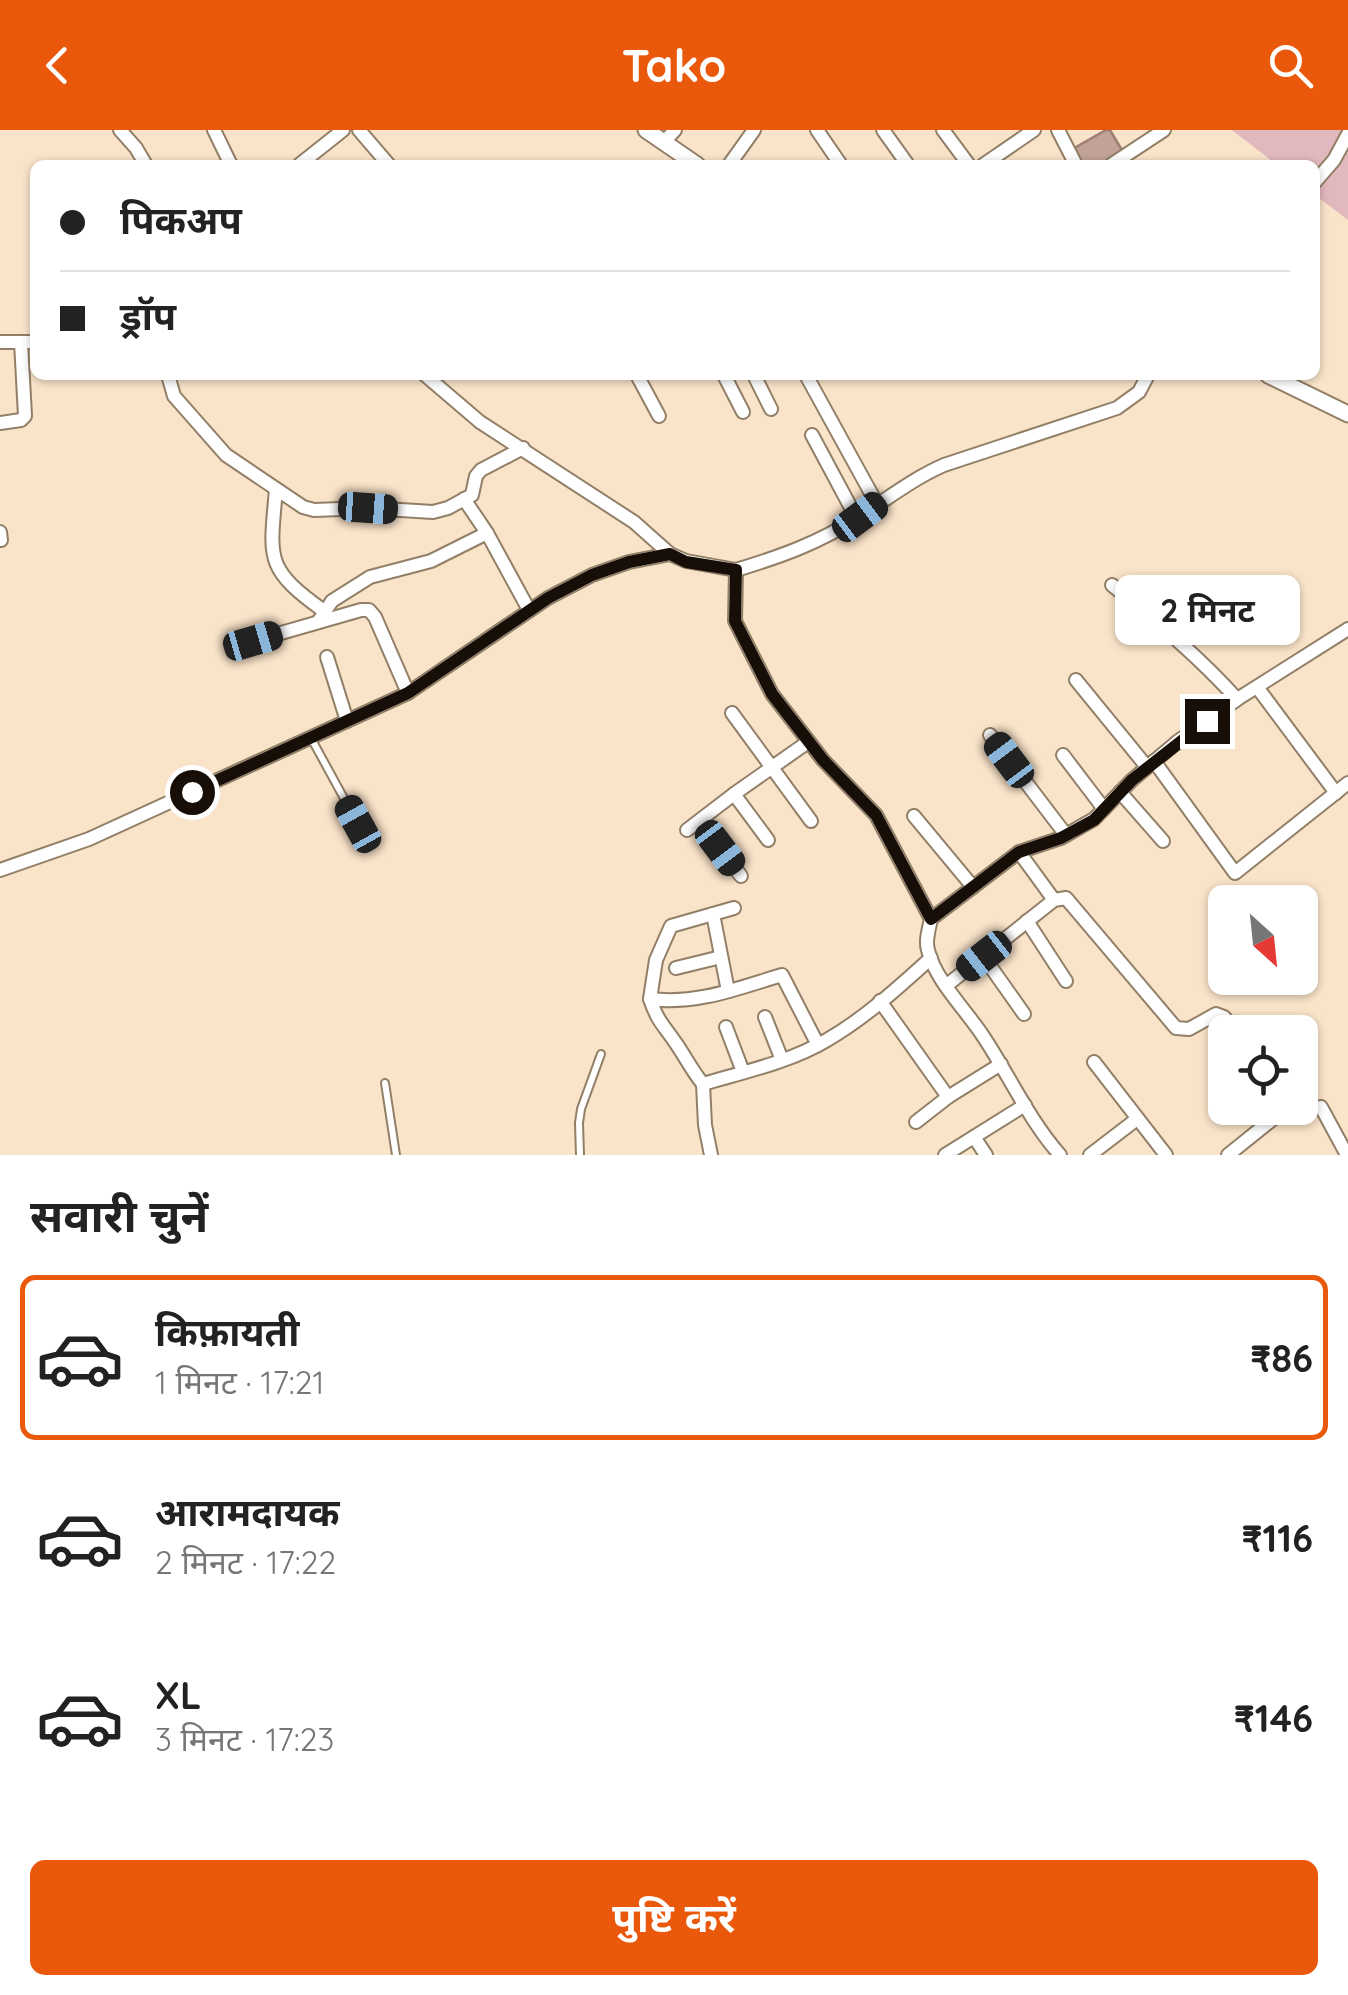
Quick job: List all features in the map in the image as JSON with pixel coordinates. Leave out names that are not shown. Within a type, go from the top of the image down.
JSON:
[{"type":"street","points":[[120,130],[143,160]]},
{"type":"street","points":[[214,130],[229,160]]},
{"type":"street","points":[[305,160],[343,130]]},
{"type":"street","points":[[360,130],[385,160]]},
{"type":"street","points":[[646,130],[670,136],[692,160]]},
{"type":"street","points":[[733,160],[754,130]]},
{"type":"street","points":[[816,130],[837,160]]},
{"type":"street","points":[[882,130],[904,160]]},
{"type":"street","points":[[943,130],[965,160]]},
{"type":"street","points":[[990,160],[1034,130]]},
{"type":"street","points":[[1058,130],[1073,160]]},
{"type":"street","points":[[1119,160],[1164,130]]},
{"type":"street","points":[[1320,176],[1348,134]]},
{"type":"street","points":[[0,342],[28,342],[25,416],[0,423]]},
{"type":"street","points":[[169,380],[174,396],[214,443],[242,468],[314,510],[433,512],[448,508],[475,492],[478,472],[523,448]]},
{"type":"street","points":[[431,380],[480,422],[634,522],[670,554],[686,562],[736,570],[787,555],[857,518],[927,472],[1116,408],[1139,392],[1145,380]]},
{"type":"street","points":[[640,380],[659,416]]},
{"type":"street","points":[[726,380],[742,412]]},
{"type":"street","points":[[756,380],[771,409]]},
{"type":"street","points":[[809,380],[877,504]]},
{"type":"street","points":[[1278,380],[1348,414]]},
{"type":"street","points":[[812,434],[857,518]]},
{"type":"street","points":[[276,490],[271,543],[274,560],[321,617]]},
{"type":"street","points":[[464,499],[530,610]]},
{"type":"street","points":[[0,532],[1,540]]},
{"type":"street","points":[[321,617],[332,602],[370,577],[431,561],[487,532]]},
{"type":"street","points":[[0,870],[89,839],[408,693],[548,598],[592,575],[670,554]]},
{"type":"street","points":[[736,570],[735,621],[772,694],[823,760],[876,815],[931,919],[926,946],[935,969],[1060,1155]]},
{"type":"street","points":[[1112,585],[1186,647],[1237,699]]},
{"type":"street","points":[[253,641],[321,617],[370,610],[408,693]]},
{"type":"street","points":[[931,919],[1019,852],[1094,820],[1150,764],[1237,699],[1348,629]]},
{"type":"street","points":[[327,657],[347,722]]},
{"type":"street","points":[[1076,680],[1150,764],[1235,873],[1342,788],[1257,687]]},
{"type":"street","points":[[732,713],[811,821]]},
{"type":"street","points":[[990,735],[1066,835]]},
{"type":"street","points":[[687,830],[808,742]]},
{"type":"street","points":[[1063,755],[1104,809]]},
{"type":"street","points":[[1120,792],[1163,841]]},
{"type":"street","points":[[734,794],[768,840]]},
{"type":"street","points":[[914,816],[973,888]]},
{"type":"street","points":[[699,821],[741,876]]},
{"type":"street","points":[[1019,852],[1054,900]]},
{"type":"street","points":[[947,984],[1054,900],[1066,898],[1176,1028],[1189,1030],[1208,1019]]},
{"type":"street","points":[[710,1155],[703,1084],[657,1020],[650,999],[656,960],[671,926],[734,908]]},
{"type":"street","points":[[713,914],[728,991]]},
{"type":"street","points":[[1027,922],[1066,981]]},
{"type":"street","points":[[984,956],[1024,1014]]},
{"type":"street","points":[[676,968],[721,957]]},
{"type":"street","points":[[703,1084],[782,1060],[818,1044],[880,1001],[931,958]]},
{"type":"street","points":[[650,999],[708,998],[782,975],[818,1044]]},
{"type":"street","points":[[880,1001],[948,1097]]},
{"type":"street","points":[[765,1016],[782,1060]]},
{"type":"street","points":[[726,1027],[743,1072]]},
{"type":"street","points":[[1094,1062],[1166,1155]]},
{"type":"street","points":[[916,1122],[1000,1064]]},
{"type":"street","points":[[944,1155],[1025,1105]]},
{"type":"street","points":[[1321,1107],[1341,1153]]},
{"type":"street","points":[[1090,1155],[1138,1118]]},
{"type":"street","points":[[1238,1152],[1267,1125]]},
{"type":"street","points":[[974,1137],[986,1155]]},
{"type":"lane","points":[[311,738],[358,824]]},
{"type":"lane","points":[[580,1155],[581,1109],[600,1054]]},
{"type":"lane","points":[[385,1083],[396,1155]]},
{"type":"shaded area","points":[[1232,130],[1348,130],[1348,220],[1320,199],[1320,160],[1271,160]]},
{"type":"building","points":[[1110,130],[1125,155],[1116,160],[1077,160],[1071,150]]},
{"type":"route","points":[[192,792],[408,693],[548,598],[592,575],[670,554],[686,562],[736,570],[735,621],[772,694],[823,760],[876,815],[931,919],[1019,852],[1061,838],[1094,820],[1132,780],[1207,721]]}]
